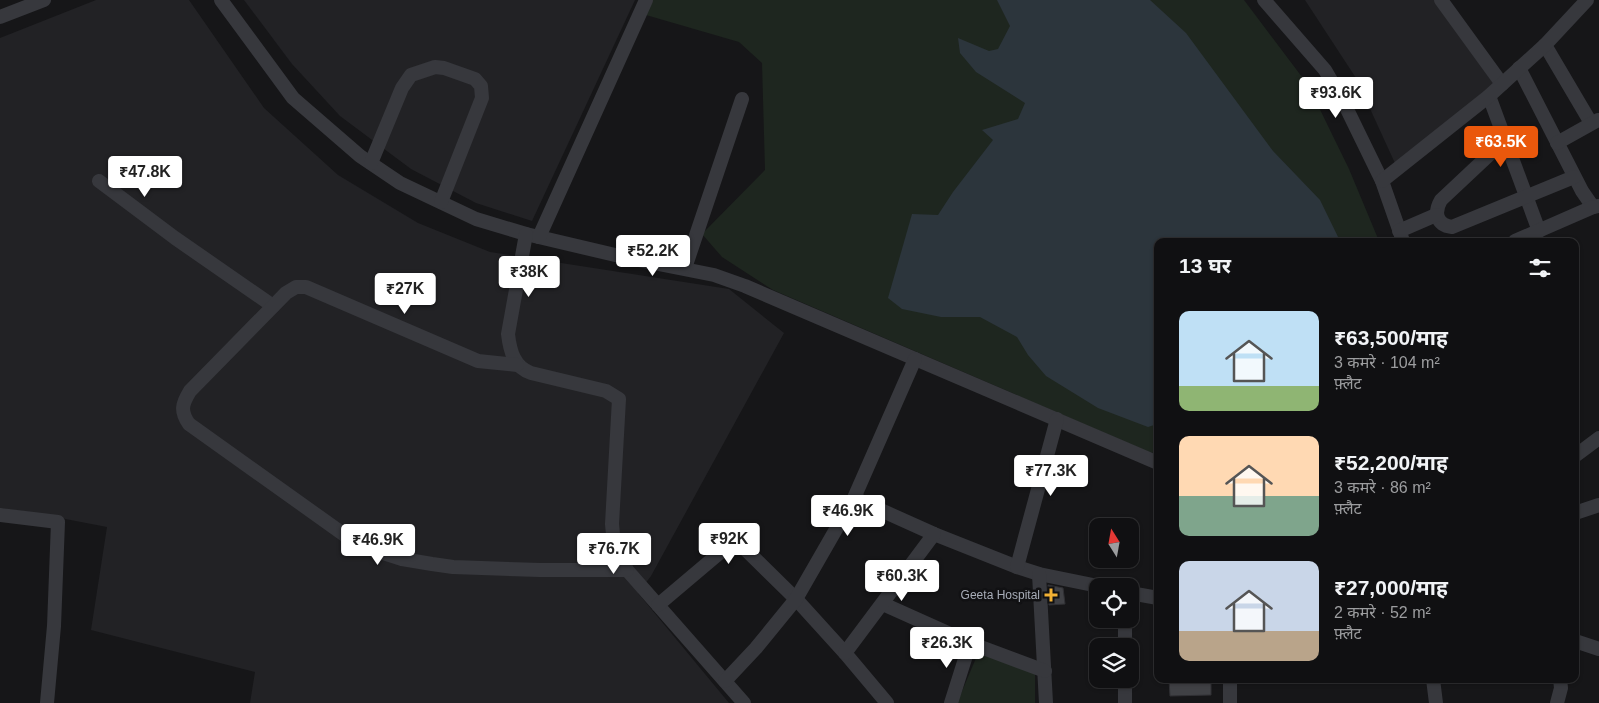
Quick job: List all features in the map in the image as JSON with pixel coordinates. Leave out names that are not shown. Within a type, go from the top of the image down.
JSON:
[{"type":"street","points":[[0,17],[44,0]]},
{"type":"street","points":[[220,0],[293,98],[360,156],[400,183],[476,219],[533,236],[628,258],[714,274],[1154,461]]},
{"type":"street","points":[[517,365],[509,345],[508,334],[533,236],[646,0]]},
{"type":"street","points":[[1264,0],[1325,70],[1343,101],[1382,181],[1401,236],[1436,215]]},
{"type":"street","points":[[1441,0],[1502,84]]},
{"type":"street","points":[[1382,181],[1489,96],[1545,45],[1583,1]]},
{"type":"street","points":[[1545,45],[1595,121],[1557,143]]},
{"type":"street","points":[[371,163],[402,88],[411,75],[435,67],[444,68],[475,79],[481,86],[482,98],[441,202]]},
{"type":"street","points":[[1519,68],[1574,177],[1582,191],[1596,206],[1522,238]]},
{"type":"street","points":[[1489,96],[1527,196],[1538,231]]},
{"type":"street","points":[[685,268],[742,99]]},
{"type":"street","points":[[1506,139],[1441,200],[1437,206],[1436,215],[1443,224],[1452,227],[1574,177]]},
{"type":"street","points":[[99,181],[175,238],[273,306]]},
{"type":"street","points":[[627,570],[453,567],[402,559],[374,550],[346,536],[189,424],[183,416],[185,400],[190,391],[273,306],[296,287],[306,287],[478,361],[517,365],[531,373],[606,391],[619,398],[612,524],[614,545],[627,570],[744,703]]},
{"type":"street","points":[[725,681],[756,648],[796,599],[854,498],[915,359]]},
{"type":"street","points":[[1017,567],[1057,419]]},
{"type":"street","points":[[1579,453],[1599,438]]},
{"type":"street","points":[[854,498],[934,534],[1017,567],[1039,574],[1089,584]]},
{"type":"street","points":[[1579,512],[1599,505]]},
{"type":"street","points":[[0,515],[58,522],[54,626],[47,703]]},
{"type":"street","points":[[846,653],[934,534]]},
{"type":"street","points":[[658,605],[729,546],[741,544],[846,653],[887,703]]},
{"type":"street","points":[[1039,574],[1046,703]]},
{"type":"street","points":[[1139,595],[1154,597]]},
{"type":"street","points":[[883,604],[970,643],[1044,671]]},
{"type":"street","points":[[1579,642],[1599,649]]},
{"type":"street","points":[[951,703],[970,643]]},
{"type":"street","points":[[1230,683],[1230,703]]},
{"type":"street","points":[[1434,683],[1436,703]]},
{"type":"street","points":[[1556,703],[1561,688],[1560,683]]},
{"type":"street","points":[[1125,688],[1125,703]]},
{"type":"shaded area","points":[[96,0],[189,0],[264,108],[338,175],[418,223],[490,252],[729,289],[784,333],[651,576],[638,593],[729,703],[250,703],[255,672],[91,630],[107,527],[0,508],[0,38]]},
{"type":"shaded area","points":[[244,0],[635,0],[532,221],[476,203],[411,169],[340,116],[292,64]]},
{"type":"shaded area","points":[[652,0],[1244,0],[1308,85],[1349,169],[1378,238],[1154,238],[1154,453],[1149,452],[773,290],[722,257],[702,234],[765,170],[762,63],[739,42],[646,15]]},
{"type":"shaded area","points":[[997,0],[1150,0],[1186,33],[1273,151],[1320,200],[1339,238],[1154,238],[1154,425],[1148,427],[1098,408],[1046,376],[1028,355],[1017,337],[980,317],[941,317],[902,309],[888,298],[912,214],[938,215],[953,192],[993,140],[982,130],[1018,119],[1025,103],[976,72],[960,53],[958,38],[989,51],[998,49],[1010,26]]},
{"type":"shaded area","points":[[1305,0],[1434,0],[1496,87],[1399,172],[1356,78]]},
{"type":"shaded area","points":[[979,651],[1035,670],[1035,703],[957,703]]},
{"type":"building","points":[[1048,585],[1063,588],[1065,604],[1049,605]]},
{"type":"building","points":[[1169,683],[1211,683],[1211,695],[1170,696]]},
{"type":"place","name":"Geeta Hospital","points":[[1051,595]]}]
